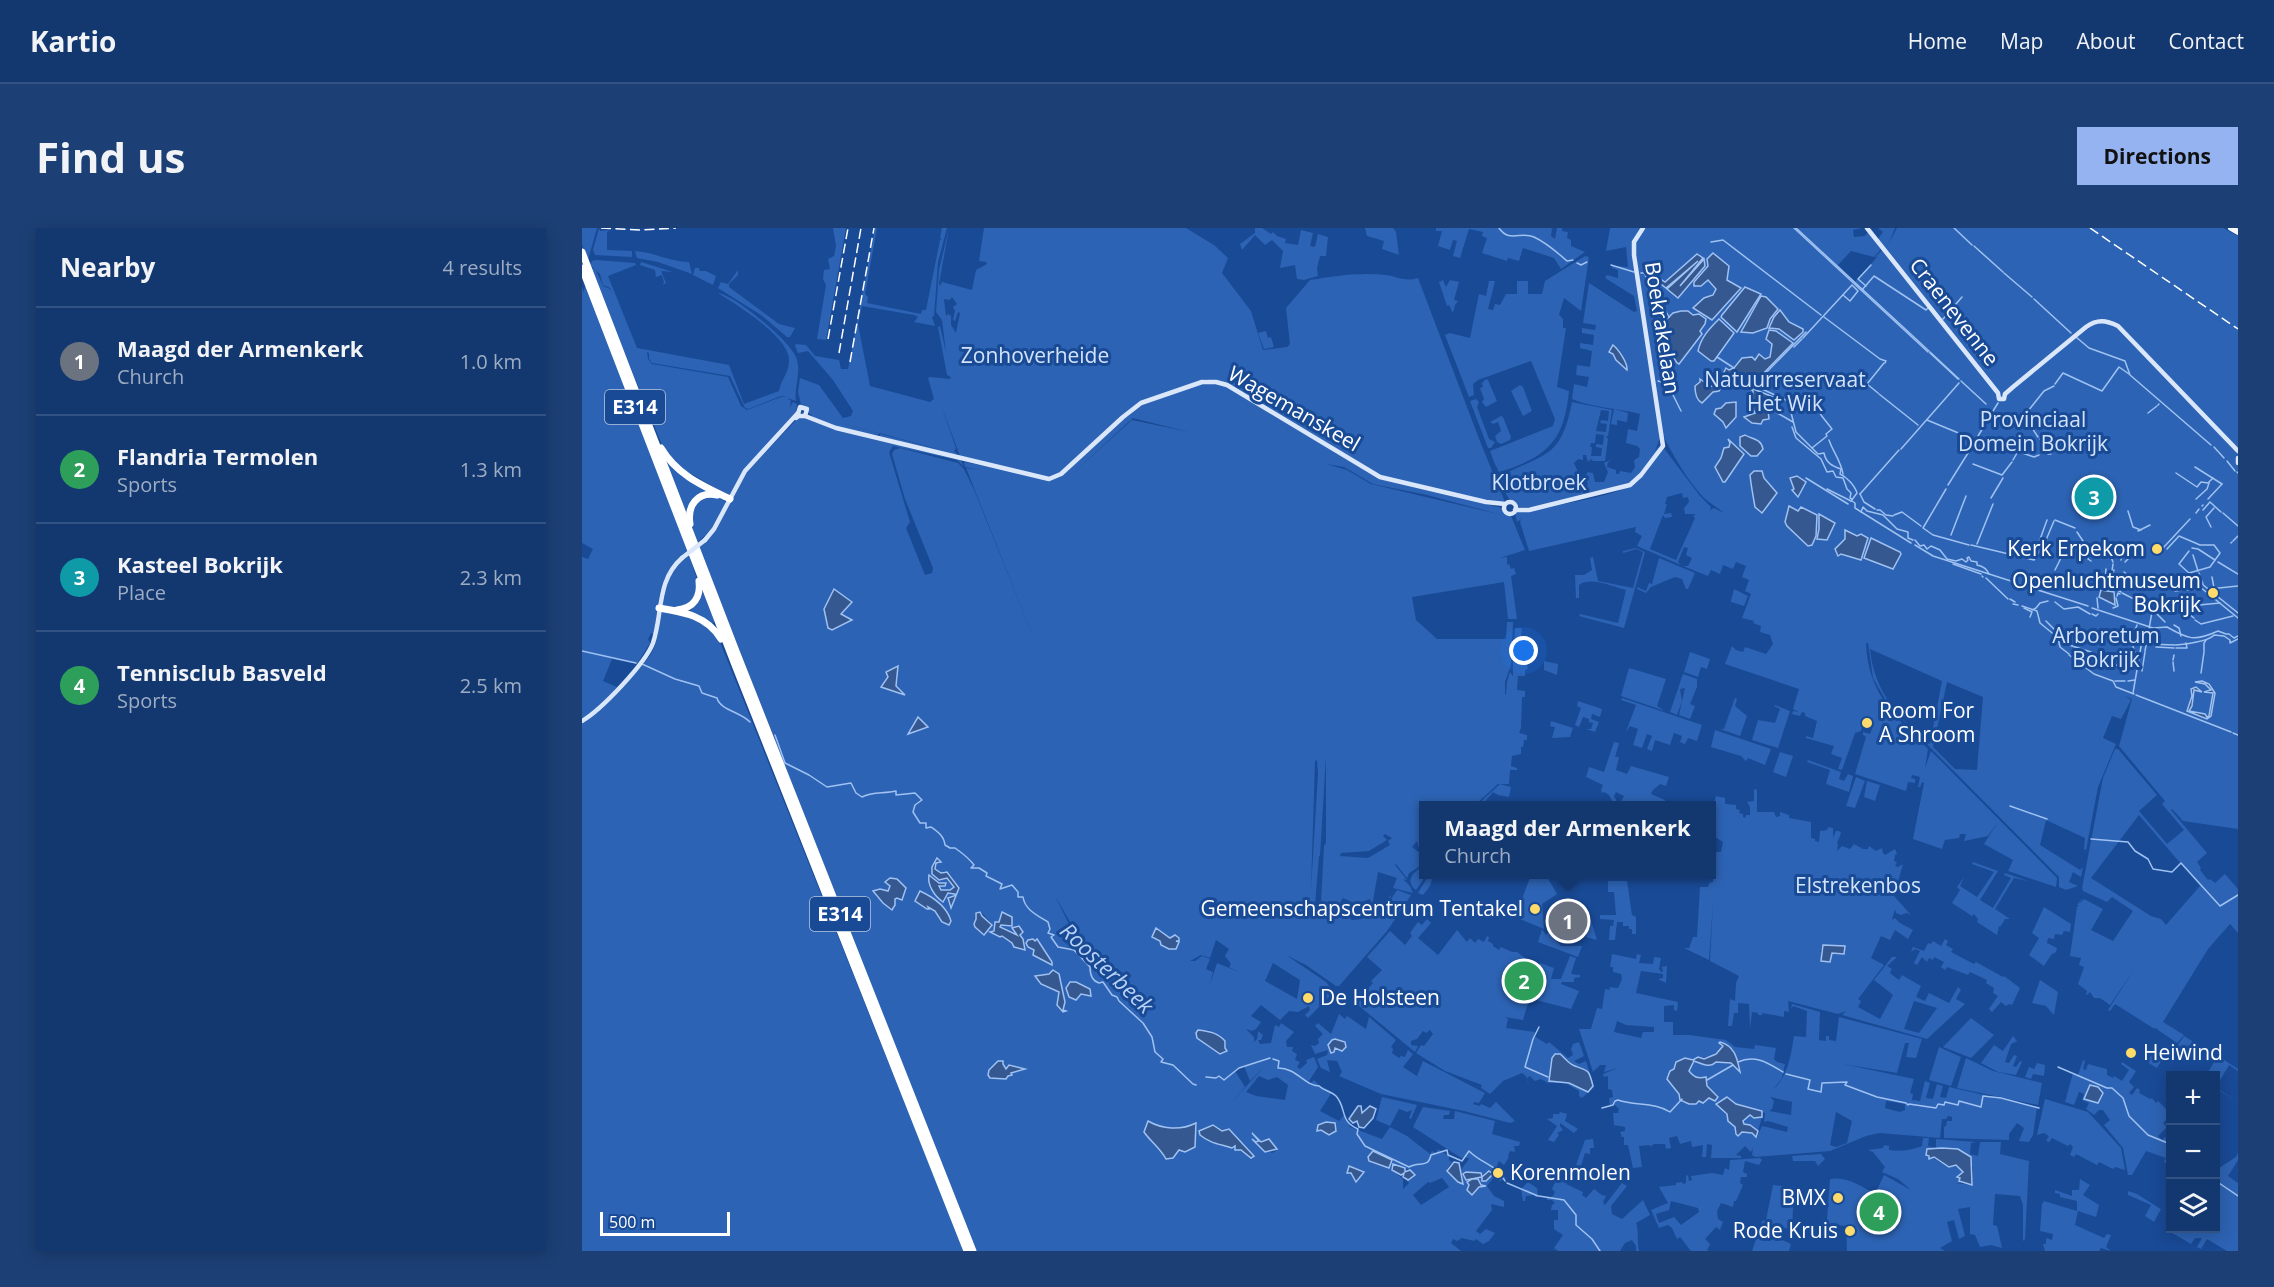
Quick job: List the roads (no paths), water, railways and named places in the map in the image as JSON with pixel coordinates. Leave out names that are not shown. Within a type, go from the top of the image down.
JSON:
[{"type":"highway","name":"E314","points":[[582,253],[973,1251]]},
{"type":"highway","name":"E314","points":[[582,268],[735,665],[967,1251]]},
{"type":"highway","points":[[650,430],[664,454],[679,471],[697,484],[729,500]]},
{"type":"highway","points":[[692,538],[689,514],[693,502],[702,496],[711,494],[729,500]]},
{"type":"highway","points":[[674,610],[688,607],[698,597],[700,583],[697,567]]},
{"type":"highway","points":[[659,608],[693,615],[709,624],[720,637],[735,665]]},
{"type":"main road","name":"Boekrakelaan","points":[[1643,228],[1634,242],[1634,255],[1662,437]]},
{"type":"main road","name":"Craenevenne","points":[[1867,228],[1990,383],[2001,393],[2013,387],[2086,327],[2105,324],[2122,330],[2238,455]]},
{"type":"main road","points":[[2231,228],[2238,232]]},
{"type":"main road","name":"Wagemanskeel","points":[[729,500],[745,471],[787,425],[802,414],[821,422],[915,447],[1037,477],[1051,478],[1063,472],[1138,405],[1195,384],[1214,381],[1229,387],[1380,477],[1504,506],[1510,502],[1515,508]]},
{"type":"main road","name":"Wagemanskeel","points":[[1504,506],[1508,513],[1515,508],[1536,508],[1630,485],[1641,475],[1659,450],[1662,437]]},
{"type":"main road","points":[[2238,455],[2238,464]]},
{"type":"main road","points":[[582,721],[605,703],[646,657],[653,642],[666,579],[671,569],[705,540],[714,529],[729,500]]},
{"type":"waterway","points":[[1499,228],[1507,235],[1534,237],[1567,261],[1573,260]]},
{"type":"waterway","points":[[1794,228],[1928,352]]},
{"type":"waterway","points":[[1796,228],[1929,351]]},
{"type":"waterway","points":[[1954,228],[1972,245]]},
{"type":"waterway","points":[[1711,242],[1723,240],[1821,315]]},
{"type":"waterway","points":[[1974,246],[2003,272]]},
{"type":"waterway","points":[[1577,263],[1581,265],[1587,262]]},
{"type":"waterway","points":[[1611,265],[1634,272]]},
{"type":"waterway","points":[[1866,286],[1858,279],[1871,265]]},
{"type":"waterway","points":[[1641,273],[1644,273],[1669,317]]},
{"type":"waterway","points":[[2004,273],[2032,297]]},
{"type":"waterway","points":[[1862,290],[1874,276],[1926,310],[1928,308]]},
{"type":"waterway","points":[[1803,338],[1852,285],[1858,291],[1850,301],[1843,295]]},
{"type":"waterway","points":[[1943,319],[1962,297]]},
{"type":"waterway","points":[[2034,299],[2071,333]]},
{"type":"waterway","points":[[1824,317],[1880,359],[1886,361],[1885,363]]},
{"type":"waterway","points":[[1757,382],[1806,332]]},
{"type":"waterway","points":[[2076,337],[2089,348],[2125,361],[2130,375],[2211,445]]},
{"type":"waterway","points":[[1794,347],[1802,339]]},
{"type":"waterway","points":[[1930,352],[1959,379]]},
{"type":"waterway","points":[[1930,353],[1958,379]]},
{"type":"waterway","points":[[1717,357],[1734,368]]},
{"type":"waterway","points":[[1878,393],[1867,384],[1884,363]]},
{"type":"waterway","points":[[2055,384],[2063,373],[2102,391],[2119,367],[2129,374]]},
{"type":"waterway","points":[[1658,381],[1665,383]]},
{"type":"waterway","points":[[1756,381],[1762,389],[1788,401],[1796,432],[1818,454],[1824,453],[1830,464],[1841,469],[1840,474],[1848,479],[1857,493],[1851,501]]},
{"type":"waterway","points":[[1961,381],[1986,404]]},
{"type":"waterway","points":[[1667,383],[1681,411]]},
{"type":"waterway","points":[[1901,449],[1959,383]]},
{"type":"waterway","points":[[2038,437],[2024,416],[2044,391],[2054,386]]},
{"type":"waterway","points":[[1879,394],[1918,425]]},
{"type":"waterway","points":[[1993,411],[1998,403]]},
{"type":"waterway","points":[[1812,448],[1832,429],[1815,404]]},
{"type":"waterway","points":[[2148,413],[2157,406]]},
{"type":"waterway","points":[[1768,410],[1793,422]]},
{"type":"waterway","points":[[1978,436],[1992,413]]},
{"type":"waterway","points":[[1927,420],[1973,439]]},
{"type":"waterway","points":[[1792,427],[1796,438],[1821,459],[1827,472],[1833,471],[1836,477],[1843,478],[1852,499]]},
{"type":"waterway","points":[[1948,485],[1978,437],[2009,448]]},
{"type":"waterway","points":[[2040,439],[2051,454],[2048,454]]},
{"type":"waterway","points":[[1829,440],[1843,474]]},
{"type":"waterway","points":[[2214,447],[2224,458]]},
{"type":"waterway","points":[[2011,449],[2034,457],[2039,455]]},
{"type":"waterway","points":[[1860,494],[1899,450]]},
{"type":"waterway","points":[[2013,460],[2017,453]]},
{"type":"waterway","points":[[2227,461],[2235,471]]},
{"type":"waterway","points":[[1973,464],[2002,475],[2012,462]]},
{"type":"waterway","points":[[2195,467],[2222,484]]},
{"type":"waterway","points":[[2176,473],[2197,487],[2201,482],[2208,483],[2213,478]]},
{"type":"waterway","points":[[1806,478],[1848,504]]},
{"type":"waterway","points":[[1991,498],[2003,478]]},
{"type":"waterway","points":[[2196,499],[2207,489],[2209,483]]},
{"type":"waterway","points":[[2208,499],[2222,484]]},
{"type":"waterway","points":[[1827,489],[1851,501]]},
{"type":"waterway","points":[[1946,489],[1923,528],[1933,535],[1969,545]]},
{"type":"waterway","points":[[1860,494],[1864,502],[1875,509]]},
{"type":"waterway","points":[[1951,535],[1966,496]]},
{"type":"waterway","points":[[1852,501],[1855,503],[1855,508],[1911,543]]},
{"type":"waterway","points":[[2203,510],[2210,502],[2221,512]]},
{"type":"waterway","points":[[1977,544],[1993,504]]},
{"type":"waterway","points":[[1861,512],[1863,507],[1867,511],[1883,515],[1897,529],[1908,532],[1908,538],[1913,540]]},
{"type":"waterway","points":[[2211,527],[2206,517],[2214,508]]},
{"type":"waterway","points":[[2196,513],[2199,509]]},
{"type":"waterway","points":[[1877,510],[1893,516]]},
{"type":"waterway","points":[[2128,511],[2133,527],[2141,530]]},
{"type":"waterway","points":[[1894,515],[1902,512],[1921,526]]},
{"type":"waterway","points":[[2223,513],[2238,526]]},
{"type":"waterway","points":[[2163,548],[2190,519]]},
{"type":"waterway","points":[[2033,559],[2047,520]]},
{"type":"waterway","points":[[2055,520],[2075,528]]},
{"type":"waterway","points":[[1971,545],[2034,560],[2054,521]]},
{"type":"waterway","points":[[2138,531],[2150,525]]},
{"type":"waterway","points":[[2077,532],[2087,547]]},
{"type":"waterway","points":[[2167,549],[2179,536],[2200,545],[2214,545],[2220,553],[2210,567],[2189,573],[2179,564],[2189,551]]},
{"type":"waterway","points":[[2233,541],[2238,536]]},
{"type":"waterway","points":[[1915,540],[1927,549],[1931,546],[1940,550],[1947,559],[1956,561],[1962,559],[1966,562],[1969,557],[1989,574]]},
{"type":"waterway","points":[[1915,545],[1933,556],[2014,582]]},
{"type":"waterway","points":[[2106,545],[2113,562]]},
{"type":"waterway","points":[[2192,548],[2198,549],[2215,560]]},
{"type":"waterway","points":[[2088,549],[2088,559],[2091,561]]},
{"type":"waterway","points":[[2055,570],[2064,552]]},
{"type":"waterway","points":[[2121,560],[2122,554],[2129,558],[2125,562]]},
{"type":"waterway","points":[[2193,555],[2198,571]]},
{"type":"waterway","points":[[2218,562],[2238,574]]},
{"type":"waterway","points":[[1953,564],[1981,574]]},
{"type":"waterway","points":[[2100,579],[2104,581],[2112,571],[2113,564]]},
{"type":"waterway","points":[[2105,580],[2106,569]]},
{"type":"waterway","points":[[2114,570],[2113,573],[2124,580],[2128,575],[2124,572]]},
{"type":"waterway","points":[[2199,573],[2203,584]]},
{"type":"waterway","points":[[2141,577],[2145,574]]},
{"type":"waterway","points":[[2167,578],[2175,585],[2184,574],[2188,577]]},
{"type":"waterway","points":[[2192,576],[2238,613]]},
{"type":"waterway","points":[[2212,577],[2214,588]]},
{"type":"waterway","points":[[1986,578],[2008,599]]},
{"type":"waterway","points":[[2189,578],[2238,618]]},
{"type":"waterway","points":[[2016,583],[2088,606]]},
{"type":"waterway","points":[[2125,588],[2132,583]]},
{"type":"waterway","points":[[2209,589],[2238,586]]},
{"type":"waterway","points":[[2185,590],[2202,589]]},
{"type":"waterway","points":[[2117,590],[2121,592]]},
{"type":"waterway","points":[[2175,591],[2183,590]]},
{"type":"waterway","points":[[2117,596],[2118,593],[2120,594]]},
{"type":"waterway","points":[[2122,593],[2134,599]]},
{"type":"waterway","points":[[2097,598],[2098,608]]},
{"type":"waterway","points":[[2113,608],[2118,606],[2116,598]]},
{"type":"waterway","points":[[2010,599],[2015,602]]},
{"type":"waterway","points":[[2136,600],[2145,603]]},
{"type":"waterway","points":[[2168,600],[2186,607]]},
{"type":"waterway","points":[[2032,610],[2040,603],[2048,601]]},
{"type":"waterway","points":[[2055,602],[2064,609],[2078,607],[2090,614]]},
{"type":"waterway","points":[[2188,606],[2220,603]]},
{"type":"waterway","points":[[2013,604],[2018,605]]},
{"type":"waterway","points":[[2022,606],[2037,611],[2040,623],[2057,637]]},
{"type":"waterway","points":[[2024,608],[2032,612],[2030,617]]},
{"type":"waterway","points":[[2092,608],[2153,628],[2167,627],[2191,638],[2203,637],[2218,631],[2234,638],[2238,636]]},
{"type":"waterway","points":[[2151,608],[2165,622]]},
{"type":"waterway","points":[[2145,651],[2152,612]]},
{"type":"waterway","points":[[2092,614],[2096,616],[2098,614]]},
{"type":"waterway","points":[[2180,614],[2194,618]]},
{"type":"waterway","points":[[2195,620],[2201,624],[2233,616]]},
{"type":"waterway","points":[[2046,621],[2057,632]]},
{"type":"waterway","points":[[2135,630],[2137,625]]},
{"type":"waterway","points":[[2174,625],[2179,628],[2181,636]]},
{"type":"waterway","points":[[2133,693],[2144,629]]},
{"type":"waterway","points":[[2131,640],[2134,632]]},
{"type":"waterway","points":[[2060,635],[2069,645],[2091,652]]},
{"type":"waterway","points":[[2176,645],[2202,641],[2214,635],[2224,636],[2230,640],[2230,643],[2238,639]]},
{"type":"waterway","points":[[2058,638],[2060,647],[2069,654]]},
{"type":"waterway","points":[[2204,651],[2206,640]]},
{"type":"waterway","points":[[2132,643],[2135,653],[2133,657]]},
{"type":"waterway","points":[[2176,648],[2187,648],[2186,643]]},
{"type":"waterway","points":[[2147,644],[2175,645]]},
{"type":"waterway","points":[[2156,647],[2174,648]]},
{"type":"waterway","name":"Roosterbeek","points":[[582,651],[636,663]]},
{"type":"waterway","points":[[2142,671],[2145,652]]},
{"type":"waterway","points":[[2201,673],[2204,652]]},
{"type":"waterway","points":[[2093,653],[2108,662]]},
{"type":"waterway","points":[[2069,655],[2094,674],[2113,681],[2116,687],[2134,694]]},
{"type":"waterway","points":[[2173,660],[2174,655]]},
{"type":"waterway","points":[[2115,665],[2123,666],[2128,663],[2126,660],[2131,658]]},
{"type":"waterway","points":[[2173,662],[2174,671]]},
{"type":"waterway","name":"Roosterbeek","points":[[642,664],[675,679],[699,686],[702,693],[717,698],[726,708],[750,722]]},
{"type":"waterway","points":[[2128,681],[2135,680]]},
{"type":"waterway","points":[[2115,681],[2125,681]]},
{"type":"waterway","points":[[2136,695],[2231,732]]},
{"type":"waterway","points":[[2233,733],[2238,735]]},
{"type":"waterway","name":"Roosterbeek","points":[[775,735],[785,763],[827,787],[851,783],[856,793],[862,797],[896,791],[896,795],[915,793],[922,800],[915,805],[913,812],[920,823],[926,823],[926,828],[931,827],[940,834],[945,845],[955,848],[967,857],[974,865],[971,868],[979,868],[987,873],[986,876],[1002,884],[1000,889],[1012,885],[1018,892],[1018,897],[1023,897],[1029,909],[1048,922],[1050,929],[1048,933],[1054,935],[1051,937],[1058,947],[1074,950],[1090,967],[1095,981],[1103,982],[1112,995],[1117,997],[1143,1023],[1152,1037],[1155,1052],[1163,1059],[1161,1062],[1173,1065],[1196,1085]]},
{"type":"waterway","points":[[2010,806],[2047,819]]},
{"type":"waterway","points":[[2091,839],[2128,842],[2135,851],[2148,859],[2153,869],[2172,872],[2181,863],[2220,906],[2238,895]]},
{"type":"waterway","points":[[1539,1027],[1525,1067],[1548,1077]]},
{"type":"waterway","name":"Roosterbeek","points":[[1206,1077],[1219,1076],[1224,1080],[1239,1068],[1270,1058]]},
{"type":"waterway","name":"Roosterbeek","points":[[1273,1059],[1279,1061],[1278,1068],[1290,1071],[1336,1096],[1348,1122],[1358,1129],[1357,1134],[1365,1146],[1409,1167],[1428,1162],[1431,1155],[1447,1150],[1448,1155],[1462,1161],[1469,1151],[1493,1167],[1505,1181]]},
{"type":"waterway","points":[[1738,1062],[1756,1059],[1783,1072]]},
{"type":"waterway","points":[[1707,1080],[1733,1065]]},
{"type":"waterway","points":[[2058,1067],[2107,1088],[2112,1088],[2123,1098],[2129,1116],[2148,1135],[2166,1142]]},
{"type":"waterway","points":[[1786,1074],[1810,1080],[1808,1089],[1821,1092],[1822,1083],[1847,1082],[1845,1085],[1908,1105],[1936,1108],[1938,1104],[1944,1105],[1945,1102],[1958,1105],[1959,1101],[1981,1107],[1983,1096],[2001,1098],[2039,1108]]},
{"type":"waterway","points":[[1602,1108],[1613,1105],[1618,1100],[1658,1107],[1670,1112],[1682,1099]]},
{"type":"waterway","name":"Roosterbeek","points":[[1507,1183],[1538,1196]]},
{"type":"waterway","points":[[2220,1184],[2238,1196]]},
{"type":"waterway","name":"Roosterbeek","points":[[1539,1196],[1564,1200],[1576,1215],[1576,1225],[1592,1239],[1600,1251]]},
{"type":"railway","points":[[601,228],[640,230],[676,228]]},
{"type":"railway","points":[[828,339],[848,228]]},
{"type":"railway","points":[[839,353],[861,228]]},
{"type":"railway","points":[[850,362],[874,228]]},
{"type":"railway","points":[[2090,228],[2238,329]]},
{"type":"place","name":"Kasteel Bokrijk","points":[[2094,497]]},
{"type":"place","name":"Kerk Erpekom","points":[[2157,549]]},
{"type":"place","name":"Openluchtmuseum Bokrijk","points":[[2213,593]]},
{"type":"place","name":"Room For A Shroom","points":[[1867,723]]},
{"type":"place","name":"Gemeenschapscentrum Tentakel","points":[[1535,909]]},
{"type":"place","name":"Maagd der Armenkerk","points":[[1568,921]]},
{"type":"place","name":"Flandria Termolen","points":[[1524,981]]},
{"type":"place","name":"De Holsteen","points":[[1308,998]]},
{"type":"place","name":"Heiwind","points":[[2131,1053]]},
{"type":"place","name":"Korenmolen","points":[[1498,1173]]},
{"type":"place","name":"BMX","points":[[1838,1198]]},
{"type":"place","name":"Tennisclub Basveld","points":[[1879,1212]]},
{"type":"place","name":"Rode Kruis","points":[[1850,1231]]},
{"type":"park label","name":"Zonhoverheide","points":[[1035,356]]},
{"type":"park label","name":"Natuurreservaat Het Wik","points":[[1785,392]]},
{"type":"park label","name":"Provinciaal Domein Bokrijk","points":[[2033,432]]},
{"type":"park label","name":"Klotbroek","points":[[1539,483]]},
{"type":"park label","name":"Arboretum Bokrijk","points":[[2106,648]]},
{"type":"park label","name":"Elstrekenbos","points":[[1858,886]]}]
